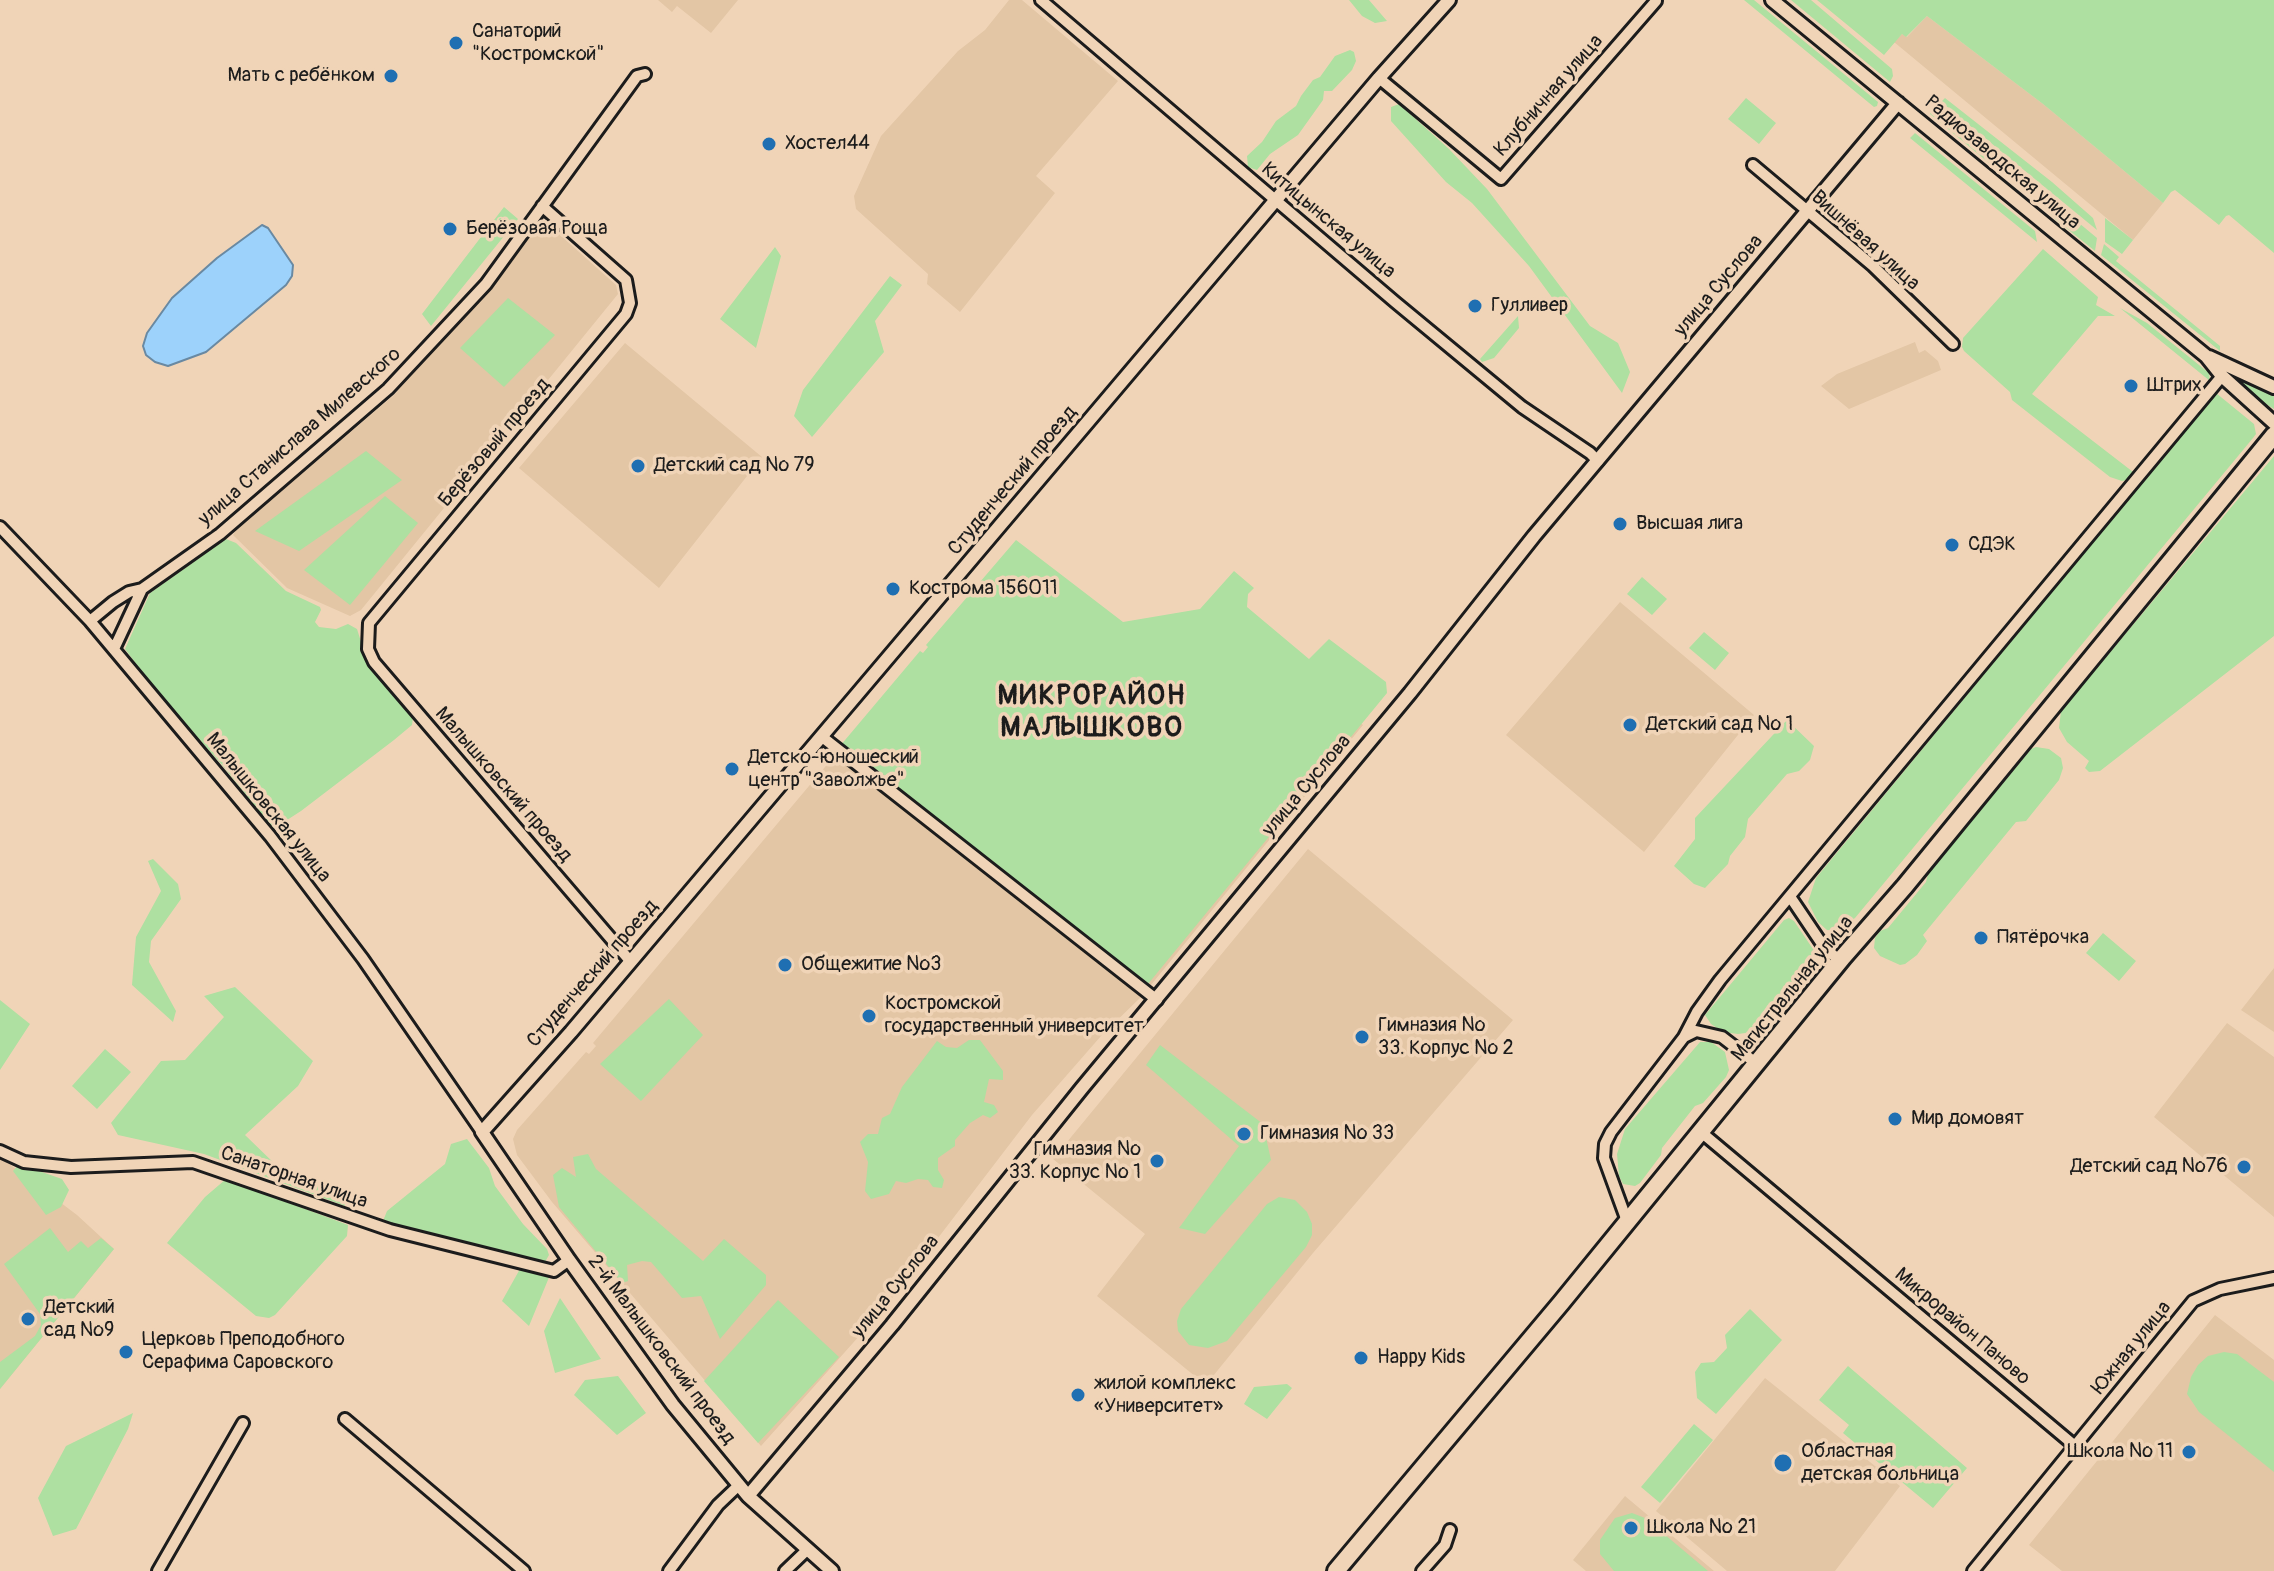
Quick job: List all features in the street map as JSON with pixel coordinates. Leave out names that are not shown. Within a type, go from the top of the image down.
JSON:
[{"type":"highway","name":"Магистральная улица","points":[[1336,1569],[1905,886],[2274,435]]},
{"type":"street","name":"Китицынская улица","points":[[1041,0],[1522,407],[1598,461]]},
{"type":"street","name":"Студенческий проезд","points":[[482,1132],[631,962],[1379,78],[1449,0]]},
{"type":"street","name":"Радиозаводская улица","points":[[1772,0],[2206,356],[2222,376],[2274,423]]},
{"type":"street","name":"Клубничная улица","points":[[1379,78],[1501,179],[1656,1]]},
{"type":"street","name":"улица Станислава Милевского","points":[[90,621],[129,592],[142,589],[220,534],[388,389],[486,284],[637,76],[645,74]]},
{"type":"street","name":"улица Суслова","points":[[748,1496],[892,1325],[1534,536],[1898,103]]},
{"type":"street","name":"Вишнёвая улица","points":[[1753,165],[1873,266],[1953,344]]},
{"type":"street","name":"Берёзовый проезд","points":[[369,623],[626,314],[630,303],[626,280],[542,206]]},
{"type":"street","name":"Радиозаводская улица","points":[[2206,356],[2274,387]]},
{"type":"street","points":[[1627,1221],[1604,1158],[1605,1144],[1611,1132],[1684,1037],[1720,980],[2222,376]]},
{"type":"street","name":"Малышковская улица","points":[[0,527],[90,621],[280,848],[363,959],[482,1132]]},
{"type":"street","name":"улица Станислава Милевского","points":[[114,649],[142,589]]},
{"type":"street","name":"Малышковский проезд","points":[[369,623],[368,649],[374,662],[631,962]]},
{"type":"street","points":[[821,736],[1157,1000]]},
{"type":"street","points":[[1791,898],[1824,947],[1840,961]]},
{"type":"street","points":[[1684,1037],[1696,1031],[1722,1037],[1757,1064]]},
{"type":"street","name":"2-й Малышковский проезд","points":[[482,1132],[673,1405],[748,1496],[832,1571]]},
{"type":"street","name":"Микрорайон Паново","points":[[1701,1132],[2075,1446]]},
{"type":"street","name":"Санаторная улица","points":[[0,1151],[24,1162],[47,1166],[86,1168],[193,1162],[390,1230],[554,1271],[569,1260]]},
{"type":"street","name":"Южная улица","points":[[2075,1446],[2193,1301],[2220,1289],[2274,1278]]},
{"type":"street","points":[[345,1419],[524,1571]]},
{"type":"street","points":[[158,1571],[243,1423]]},
{"type":"street","points":[[1973,1571],[2075,1446]]},
{"type":"street","points":[[669,1571],[718,1505],[739,1485]]},
{"type":"street","points":[[1422,1571],[1445,1545],[1450,1530]]},
{"type":"street","points":[[785,1571],[808,1549]]},
{"type":"shaded area","points":[[658,0],[738,0],[711,33],[677,6],[672,12]]},
{"type":"shaded area","points":[[1009,0],[1022,0],[1118,81],[1036,176],[1055,193],[960,312],[927,284],[928,274],[856,209],[854,196],[881,136],[958,51],[985,30]]},
{"type":"shaded area","points":[[1927,16],[2043,104],[2163,203],[2133,240],[1894,42],[1902,34],[1907,37]]},
{"type":"shaded area","points":[[541,218],[616,285],[618,294],[361,610],[350,616],[287,588],[233,535],[236,530],[393,396],[491,287]]},
{"type":"shaded area","points":[[1915,342],[1919,353],[1925,350],[1938,361],[1941,370],[1849,409],[1821,386],[1837,374]]},
{"type":"shaded area","name":"Детский сад № 79","points":[[625,343],[762,457],[659,588],[519,468]]},
{"type":"shaded area","name":"Детский сад № 1","points":[[1620,602],[1754,715],[1644,852],[1506,735]]},
{"type":"shaded area","name":"Костромской государственный университет","points":[[1240,622],[1363,725],[1142,996],[1101,1036],[1032,1115],[886,1306],[761,1446],[552,1202],[517,1155],[513,1139],[517,1130],[586,1052],[589,1054],[596,1046],[593,1043],[835,755],[947,844],[1112,636]]},
{"type":"shaded area","name":"Гимназия № 33","points":[[1308,849],[1513,1020],[1313,1253],[1209,1381],[1202,1382],[1097,1296],[1145,1234],[1053,1159]]},
{"type":"shaded area","points":[[2274,968],[2274,1032],[2241,1010]]},
{"type":"shaded area","name":"Детский сад №76","points":[[2227,1023],[2274,1057],[2274,1217],[2154,1117]]},
{"type":"shaded area","name":"Детский сад №9","points":[[0,1157],[77,1215],[114,1249],[0,1389]]},
{"type":"shaded area","name":"Школа № 11","points":[[2215,1315],[2274,1360],[2274,1571],[2062,1571],[2029,1545]]},
{"type":"shaded area","name":"Областная детская больница","points":[[1765,1378],[1900,1486],[1835,1571],[1727,1571],[1656,1511]]},
{"type":"shaded area","name":"Школа № 21","points":[[1625,1496],[1714,1571],[1586,1571],[1573,1560]]},
{"type":"green space","points":[[1349,0],[1369,0],[1387,21],[1375,23],[1362,16]]},
{"type":"green space","points":[[1744,0],[1754,0],[1878,102],[1877,106],[1874,107]]},
{"type":"green space","points":[[1791,0],[1811,0],[1892,69],[1890,82]]},
{"type":"green space","points":[[1817,0],[2274,0],[2274,253],[2229,215],[2219,225],[2175,190],[2163,203],[2043,104],[1927,16],[1906,37],[1902,34],[1884,55]]},
{"type":"green space","points":[[1350,50],[1354,52],[1356,61],[1352,70],[1332,91],[1324,91],[1323,100],[1298,135],[1270,154],[1257,170],[1248,167],[1247,156],[1262,142],[1276,121],[1296,106],[1313,80],[1320,77],[1335,56]]},
{"type":"green space","points":[[1746,98],[1776,123],[1759,144],[1728,119]]},
{"type":"green space","points":[[1945,98],[2052,182],[2093,218],[2097,230],[1941,102]]},
{"type":"green space","points":[[1399,104],[1487,189],[1590,326],[1618,343],[1630,372],[1622,393],[1529,266],[1391,121],[1391,107]]},
{"type":"green space","points":[[1935,107],[2009,164],[2010,175],[1989,163],[1930,114]]},
{"type":"green space","points":[[1915,133],[2035,231],[2037,242],[1910,138]]},
{"type":"green space","points":[[2040,193],[2097,238],[2095,251],[2055,219],[2037,197]]},
{"type":"green space","points":[[504,207],[518,219],[431,326],[422,314]]},
{"type":"green space","points":[[2105,218],[2133,240],[2122,254],[2105,242]]},
{"type":"green space","points":[[2104,244],[2119,257],[2116,261],[2220,346],[2220,351],[2101,255]]},
{"type":"green space","points":[[775,247],[781,256],[756,348],[720,319]]},
{"type":"green space","points":[[2043,249],[2098,297],[2096,305],[2115,316],[2098,316],[2032,394],[2137,475],[2127,480],[2110,477],[2012,400],[2010,392],[1962,347],[1963,338]]},
{"type":"green space","points":[[890,276],[902,285],[875,321],[884,352],[812,437],[794,416],[803,390]]},
{"type":"green space","points":[[508,298],[555,335],[504,387],[460,348]]},
{"type":"green space","points":[[2120,308],[2147,323],[2209,373],[2210,381]]},
{"type":"green space","points":[[1518,316],[1519,328],[1494,358],[1482,362],[1480,359]]},
{"type":"green space","points":[[2231,373],[2274,393],[2274,409],[2263,402]]},
{"type":"green space","points":[[2216,393],[2254,424],[2256,434],[1855,918],[1838,931],[1827,930],[1818,922],[1808,902],[1816,878]]},
{"type":"green space","points":[[366,451],[402,480],[299,551],[255,531]]},
{"type":"green space","points":[[2274,456],[2274,636],[2100,771],[2089,772],[2085,768],[2089,761],[2067,742],[2059,728],[2061,711]]},
{"type":"green space","points":[[385,496],[418,523],[350,605],[304,570]]},
{"type":"green space","points":[[226,539],[236,543],[286,591],[320,607],[315,622],[319,627],[336,629],[348,624],[357,629],[368,664],[413,717],[412,725],[394,740],[273,829],[222,765],[156,691],[125,649],[150,593]]},
{"type":"green space","points":[[1016,540],[1123,622],[1200,609],[1234,571],[1254,588],[1248,594],[1247,607],[1309,659],[1329,639],[1386,682],[1387,693],[1148,984],[840,746],[920,651],[923,653],[928,647],[926,645]]},
{"type":"green space","points":[[1642,577],[1667,599],[1652,615],[1627,594]]},
{"type":"green space","points":[[1704,632],[1729,653],[1715,670],[1689,648]]},
{"type":"green space","points":[[1787,720],[1814,746],[1810,760],[1799,771],[1787,774],[1748,819],[1745,837],[1730,856],[1728,864],[1705,888],[1694,884],[1674,866],[1695,839],[1695,818]]},
{"type":"green space","points":[[2031,749],[2049,749],[2061,758],[2063,768],[2059,780],[2026,821],[2016,822],[1923,935],[1927,941],[1917,955],[1900,965],[1880,956],[1874,948],[1880,931],[1888,928],[1926,882],[1928,874]]},
{"type":"green space","points":[[153,859],[178,884],[181,899],[151,941],[149,962],[176,1011],[173,1022],[132,985],[136,937],[161,891],[148,861]]},
{"type":"green space","points":[[1789,918],[1819,958],[1760,1031],[1738,1034],[1723,1032],[1711,1024],[1705,1015],[1784,920]]},
{"type":"green space","points":[[2103,933],[2136,961],[2119,981],[2086,953]]},
{"type":"green space","points":[[235,987],[313,1061],[298,1086],[245,1135],[277,1166],[340,1186],[345,1206],[204,1154],[118,1135],[111,1123],[161,1061],[185,1060],[224,1017],[204,996]]},
{"type":"green space","points":[[669,999],[703,1035],[641,1101],[600,1064]]},
{"type":"green space","points":[[0,1000],[30,1024],[0,1070]]},
{"type":"green space","points":[[969,1040],[980,1040],[1003,1071],[1003,1080],[989,1079],[984,1102],[994,1105],[998,1112],[990,1118],[983,1115],[970,1123],[955,1140],[955,1146],[938,1158],[938,1170],[944,1180],[942,1188],[933,1187],[928,1180],[896,1181],[889,1194],[871,1199],[865,1191],[868,1162],[860,1142],[868,1134],[878,1134],[882,1118],[890,1114],[902,1087],[937,1041],[946,1047],[957,1048]]},
{"type":"green space","points":[[1700,1042],[1711,1042],[1725,1052],[1729,1070],[1726,1077],[1703,1103],[1695,1106],[1662,1148],[1661,1155],[1640,1183],[1635,1186],[1623,1184],[1617,1154],[1625,1129]]},
{"type":"green space","points":[[1160,1045],[1263,1124],[1271,1160],[1205,1234],[1179,1228],[1239,1146],[1146,1065]]},
{"type":"green space","points":[[105,1049],[131,1072],[97,1109],[72,1086]]},
{"type":"green space","points":[[467,1139],[489,1168],[495,1186],[523,1224],[547,1249],[549,1255],[545,1262],[535,1262],[383,1221],[387,1211],[445,1164],[451,1144]]},
{"type":"green space","points":[[588,1154],[596,1169],[703,1261],[724,1239],[766,1275],[766,1285],[720,1339],[701,1296],[682,1298],[651,1262],[627,1265],[628,1281],[622,1283],[559,1207],[553,1175],[562,1168],[576,1177],[573,1157]]},
{"type":"green space","points":[[19,1164],[62,1179],[69,1190],[61,1207],[46,1215],[13,1171]]},
{"type":"green space","points":[[226,1179],[348,1225],[347,1236],[269,1318],[256,1316],[167,1243],[205,1197]]},
{"type":"green space","points":[[1279,1197],[1295,1200],[1307,1212],[1312,1235],[1306,1247],[1227,1341],[1208,1348],[1189,1345],[1178,1331],[1181,1309],[1267,1204]]},
{"type":"green space","points":[[50,1228],[68,1252],[81,1241],[88,1248],[101,1238],[114,1249],[0,1389],[0,1362],[35,1336],[41,1325],[40,1314],[4,1264]]},
{"type":"green space","points":[[520,1269],[550,1275],[529,1326],[502,1301]]},
{"type":"green space","points":[[560,1298],[601,1359],[555,1373],[544,1331]]},
{"type":"green space","points":[[778,1300],[839,1357],[758,1443],[704,1381]]},
{"type":"green space","points":[[1750,1309],[1782,1340],[1716,1414],[1697,1398],[1695,1372],[1701,1363],[1714,1362],[1727,1348],[1725,1335]]},
{"type":"green space","points":[[2224,1352],[2237,1354],[2274,1382],[2274,1472],[2199,1412],[2187,1394],[2198,1365],[2208,1356]]},
{"type":"green space","points":[[1848,1366],[1967,1468],[1933,1508],[1843,1433],[1849,1425],[1819,1400]]},
{"type":"green space","points":[[618,1376],[646,1413],[617,1435],[574,1395],[585,1380]]},
{"type":"green space","points":[[1287,1384],[1292,1388],[1267,1419],[1244,1404],[1254,1387]]},
{"type":"green space","points":[[133,1413],[128,1429],[76,1529],[53,1536],[38,1498],[66,1446]]},
{"type":"green space","points":[[1694,1424],[1713,1440],[1660,1503],[1641,1487]]},
{"type":"green space","name":"Школа № 21","points":[[1632,1513],[1645,1518],[1708,1571],[1614,1571],[1600,1554],[1600,1540],[1615,1518]]},
{"type":"water","points":[[262,225],[268,228],[293,265],[292,276],[286,285],[206,352],[168,366],[146,355],[143,346],[147,333],[172,298],[217,258]]},
{"type":"place","name":"Санаторий \"Костромской\"","points":[[456,43]]},
{"type":"place","name":"Мать с ребёнком","points":[[391,76]]},
{"type":"place","name":"Хостел44","points":[[769,144]]},
{"type":"place","name":"Берёзовая Роща","points":[[450,229]]},
{"type":"place","name":"Гулливер","points":[[1475,306]]},
{"type":"place","name":"Штрих","points":[[2131,386]]},
{"type":"place","name":"Детский сад № 79","points":[[638,466]]},
{"type":"place","name":"Высшая лига","points":[[1620,524]]},
{"type":"place","name":"СДЭК","points":[[1952,545]]},
{"type":"place","name":"Кострома 156011","points":[[893,589]]},
{"type":"place","name":"Детский сад № 1","points":[[1630,725]]},
{"type":"place","name":"Детско-юношеский центр \"Заволжье\"","points":[[732,769]]},
{"type":"place","name":"Пятёрочка","points":[[1981,938]]},
{"type":"place","name":"Общежитие №3","points":[[785,965]]},
{"type":"place","name":"Костромской государственный университет","points":[[869,1016]]},
{"type":"place","name":"Гимназия № 33. Корпус № 2","points":[[1362,1037]]},
{"type":"place","name":"Мир домовят","points":[[1895,1119]]},
{"type":"place","name":"Гимназия № 33","points":[[1244,1134]]},
{"type":"place","name":"Гимназия № 33. Корпус № 1","points":[[1157,1161]]},
{"type":"place","name":"Детский сад №76","points":[[2244,1167]]},
{"type":"place","name":"Детский сад №9","points":[[28,1319]]},
{"type":"place","name":"Церковь Преподобного Серафима Саровского","points":[[126,1352]]},
{"type":"place","name":"Happy Kids","points":[[1361,1358]]},
{"type":"place","name":"жилой комплекс «Университет»","points":[[1078,1395]]},
{"type":"place","name":"Школа № 11","points":[[2189,1452]]},
{"type":"place","name":"Областная детская больница","points":[[1783,1463]]},
{"type":"place","name":"Школа № 21","points":[[1631,1528]]},
{"type":"district","name":"МИКРОРАЙОН МАЛЫШКОВО","points":[[1092,713]]}]
